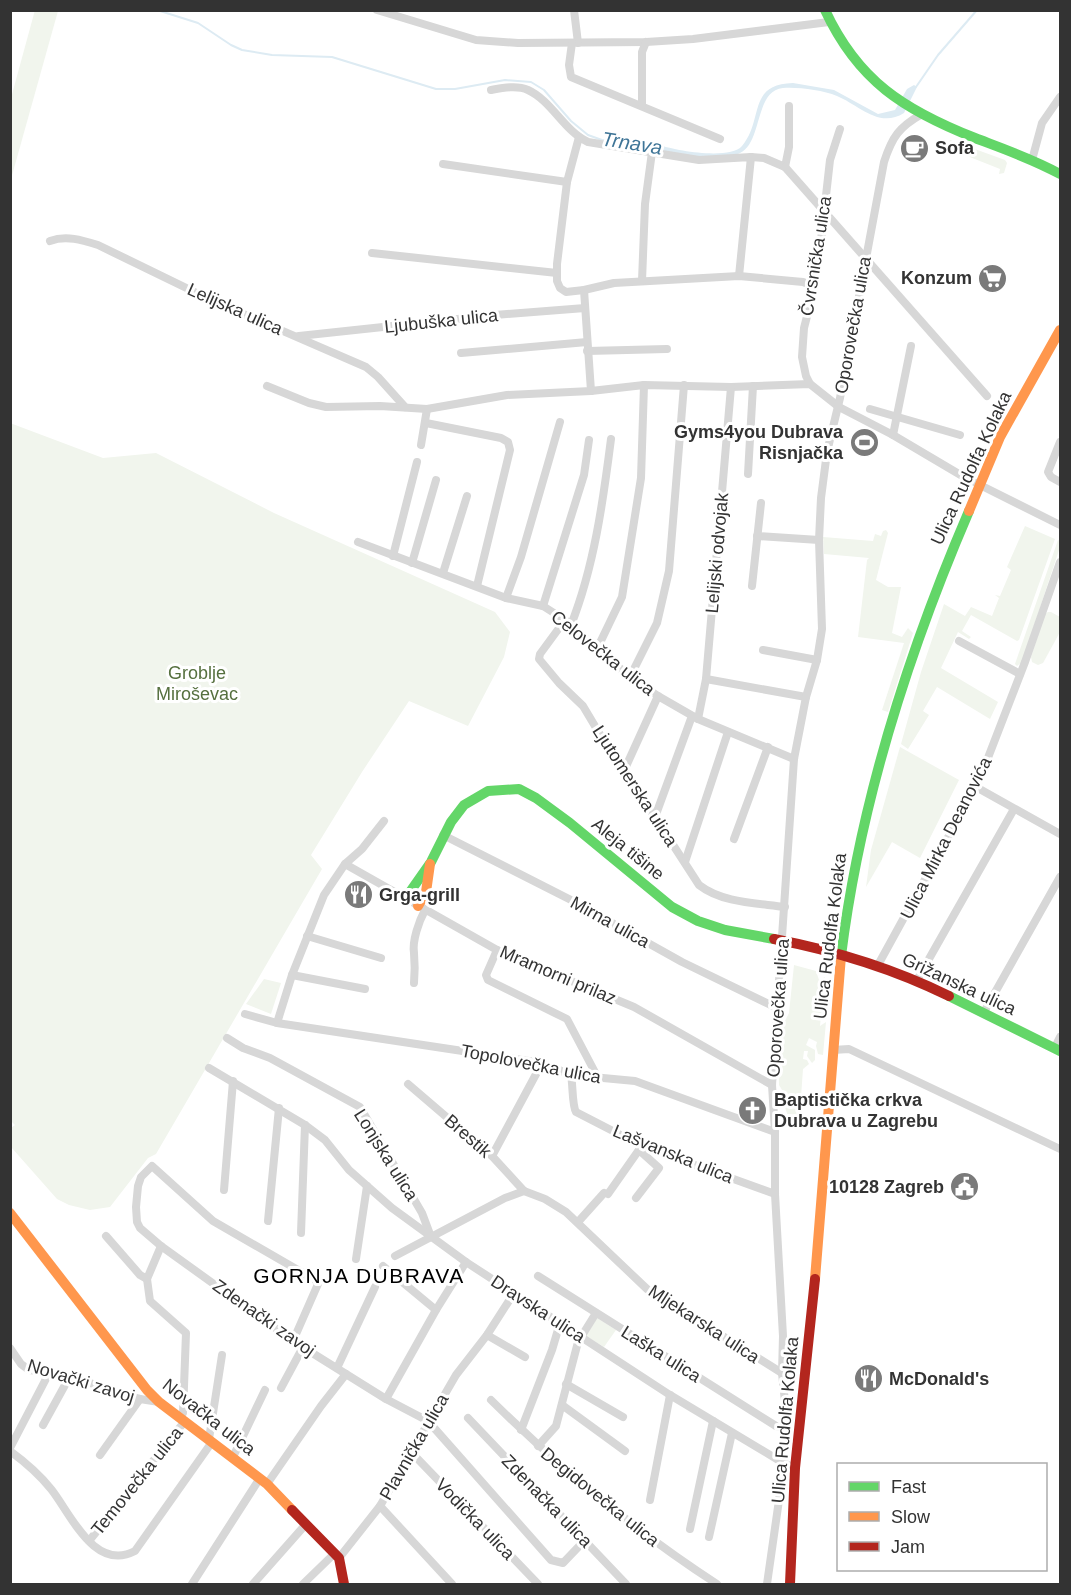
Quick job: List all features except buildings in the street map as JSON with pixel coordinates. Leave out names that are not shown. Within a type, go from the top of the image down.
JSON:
[{"type":"main road","points":[[825,10],[843,49],[859,68],[904,103],[955,130],[1060,173]]},
{"type":"main road","name":"Ulica Rudolfa Kolaka","points":[[790,1584],[795,1468],[811,1324],[841,954],[856,859],[885,741],[932,597],[1000,437],[1060,330]]},
{"type":"main road","name":"Aleja tišine","points":[[405,899],[430,862],[443,835],[459,811],[471,800],[497,789],[519,789],[536,798],[570,823],[672,907],[684,914],[725,930],[783,940],[841,954]]},
{"type":"main road","name":"Aleja tišine","points":[[422,908],[430,862]]},
{"type":"main road","name":"Grižanska ulica","points":[[841,954],[917,980],[1058,1049]]},
{"type":"main road","name":"Novačka ulica","points":[[10,1213],[140,1382],[159,1402],[264,1481],[337,1556]]},
{"type":"main road","points":[[337,1556],[344,1584]]},
{"type":"street","points":[[377,10],[396,13],[476,40],[519,43],[646,42],[703,38],[829,22]]},
{"type":"street","points":[[574,10],[575,43],[570,65],[571,77],[720,139]]},
{"type":"street","points":[[642,105],[642,52],[646,42]]},
{"type":"street","points":[[491,90],[527,89],[579,137],[608,146],[699,160],[764,158],[785,167],[987,396]]},
{"type":"street","points":[[1032,160],[1042,123],[1060,97]]},
{"type":"street","points":[[785,167],[789,147],[789,106]]},
{"type":"street","name":"Oporovečka ulica","points":[[785,1429],[787,1421],[782,1373],[783,1336],[772,1085],[794,759],[806,697],[817,660],[822,620],[819,540],[826,458],[831,431],[838,407],[888,151],[902,127],[922,114]]},
{"type":"street","name":"Čvrsnička ulica","points":[[810,384],[802,357],[804,328],[819,258],[830,160],[840,129]]},
{"type":"street","points":[[579,137],[567,182],[557,273],[560,288],[566,292],[614,283],[739,276],[803,282],[813,286]]},
{"type":"street","points":[[642,281],[645,204],[652,152]]},
{"type":"street","points":[[739,276],[751,157]]},
{"type":"street","points":[[443,164],[567,182]]},
{"type":"street","name":"Lelijska ulica","points":[[51,241],[64,238],[85,240],[98,245],[209,299],[366,367],[405,407]]},
{"type":"street","points":[[372,253],[557,273]]},
{"type":"street","points":[[584,290],[591,391]]},
{"type":"street","name":"Ljubuška ulica","points":[[297,337],[495,315],[585,308]]},
{"type":"street","points":[[460,352],[587,342]]},
{"type":"street","points":[[893,435],[911,346]]},
{"type":"street","points":[[587,351],[667,349]]},
{"type":"street","points":[[267,386],[309,403],[326,407],[427,409],[507,395],[644,386],[731,387],[810,384],[838,407],[979,484],[1060,525]]},
{"type":"street","points":[[630,676],[657,623],[669,571],[684,385]]},
{"type":"street","points":[[597,649],[622,597],[641,478],[644,386]]},
{"type":"street","points":[[748,474],[753,386]]},
{"type":"street","name":"Lelijski odvojak","points":[[656,817],[695,718],[706,679],[731,387]]},
{"type":"street","points":[[422,444],[427,409]]},
{"type":"street","points":[[870,409],[960,435]]},
{"type":"street","points":[[506,598],[521,557],[560,422]]},
{"type":"street","points":[[426,423],[501,438],[508,442],[510,450],[477,586]]},
{"type":"street","points":[[568,623],[582,598],[596,535],[611,439]]},
{"type":"street","name":"Celovečka ulica","points":[[543,606],[584,475],[589,440]]},
{"type":"street","points":[[1060,442],[1048,472],[1051,477],[1060,482]]},
{"type":"street","points":[[393,556],[417,462]]},
{"type":"street","points":[[412,563],[436,480]]},
{"type":"street","points":[[442,573],[466,496]]},
{"type":"street","points":[[752,586],[761,503]]},
{"type":"street","points":[[757,536],[819,540]]},
{"type":"street","name":"Celovečka ulica","points":[[358,542],[506,598],[543,606],[568,623],[630,676],[658,696],[695,718],[794,759]]},
{"type":"street","name":"Ulica Mirka Deanovića","points":[[878,965],[976,787],[1060,562]]},
{"type":"street","name":"Ljutomerska ulica","points":[[568,623],[540,654],[539,659],[559,683],[583,706],[623,773],[656,817],[699,885],[709,893],[746,902],[785,907]]},
{"type":"street","points":[[959,641],[1020,674]]},
{"type":"street","points":[[763,650],[817,660]]},
{"type":"street","points":[[706,679],[806,697]]},
{"type":"street","points":[[623,773],[658,696]]},
{"type":"street","points":[[685,862],[728,732]]},
{"type":"street","points":[[734,839],[768,747]]},
{"type":"street","points":[[976,787],[1060,834]]},
{"type":"street","points":[[917,980],[1014,808]]},
{"type":"street","points":[[277,1023],[292,975],[324,896],[345,864],[362,849],[384,821]]},
{"type":"street","name":"Mirna ulica","points":[[443,835],[571,900],[681,962],[777,1008]]},
{"type":"street","name":"Mramorni prilaz","points":[[345,864],[497,950],[634,1007],[772,1085]]},
{"type":"street","points":[[984,1012],[1060,877]]},
{"type":"street","points":[[414,983],[416,961],[414,951],[422,908]]},
{"type":"street","points":[[307,936],[381,958]]},
{"type":"street","points":[[497,950],[486,975],[488,980],[567,1019],[598,1078]]},
{"type":"street","points":[[292,975],[365,989]]},
{"type":"street","name":"Topolovečka ulica","points":[[245,1014],[277,1023],[542,1063],[571,1075],[634,1081],[775,1132]]},
{"type":"street","points":[[1058,1049],[1060,1037]]},
{"type":"street","name":"Lonjska ulica","points":[[227,1038],[243,1048],[270,1058],[360,1107],[422,1213],[431,1238]]},
{"type":"street","points":[[833,1050],[849,1049],[1060,1149]]},
{"type":"street","points":[[492,1156],[542,1063]]},
{"type":"street","name":"Dravska ulica","points":[[209,1068],[279,1108],[325,1140],[349,1170],[392,1208],[466,1262],[670,1395],[795,1468]]},
{"type":"street","name":"Lašvanska ulica","points":[[571,1075],[574,1089],[572,1104],[576,1112],[641,1148],[775,1194]]},
{"type":"street","points":[[224,1190],[233,1081]]},
{"type":"street","name":"Brestik","points":[[408,1084],[492,1156],[524,1191],[545,1199],[578,1222]]},
{"type":"street","points":[[268,1221],[279,1108]]},
{"type":"street","points":[[301,1233],[305,1125]]},
{"type":"street","points":[[578,1222],[606,1193],[641,1148],[659,1168],[636,1198]]},
{"type":"street","name":"Zdenački zavoj","points":[[293,1341],[318,1284],[317,1281],[213,1221],[152,1166],[141,1177],[138,1186],[136,1207],[137,1222],[140,1228],[161,1246],[293,1341],[386,1399],[428,1421],[551,1560],[563,1563],[585,1540]]},
{"type":"street","points":[[356,1259],[367,1186]]},
{"type":"street","points":[[395,1256],[505,1198],[524,1191]]},
{"type":"street","name":"Mljekarska ulica","points":[[578,1222],[647,1289],[782,1373]]},
{"type":"street","points":[[106,1236],[140,1275],[147,1279]]},
{"type":"street","points":[[161,1246],[147,1279],[152,1303],[186,1333],[182,1420]]},
{"type":"street","points":[[386,1399],[466,1262]]},
{"type":"street","points":[[383,1266],[436,1310]]},
{"type":"street","name":"Laška ulica","points":[[538,1276],[776,1426],[785,1429]]},
{"type":"street","points":[[337,1368],[375,1287]]},
{"type":"street","name":"Plavnička ulica","points":[[303,1584],[337,1556],[380,1506],[456,1375],[487,1335],[514,1293]]},
{"type":"street","points":[[538,1446],[556,1426],[580,1337],[596,1313]]},
{"type":"street","points":[[521,1430],[560,1323]]},
{"type":"street","points":[[487,1335],[525,1357]]},
{"type":"street","points":[[281,1388],[303,1347]]},
{"type":"street","name":"Novački zavoj","points":[[10,1348],[21,1364],[29,1370],[70,1376],[140,1399],[159,1402]]},
{"type":"street","points":[[49,1373],[10,1449],[37,1473],[101,1552],[117,1556],[128,1555],[135,1551],[210,1440],[222,1355]]},
{"type":"street","points":[[192,1584],[264,1481],[346,1374]]},
{"type":"street","points":[[43,1425],[70,1376]]},
{"type":"street","points":[[566,1384],[623,1416]]},
{"type":"street","points":[[233,1457],[266,1390]]},
{"type":"street","points":[[650,1500],[670,1395]]},
{"type":"street","points":[[100,1455],[140,1399]]},
{"type":"street","name":"Degidovečka ulica","points":[[491,1400],[538,1446],[664,1550],[717,1584]]},
{"type":"street","points":[[562,1405],[624,1451]]},
{"type":"street","name":"Zdenačka ulica","points":[[468,1418],[626,1584]]},
{"type":"street","name":"Temovečka ulica","points":[[89,1540],[182,1420]]},
{"type":"street","points":[[690,1529],[713,1421]]},
{"type":"street","points":[[709,1537],[732,1433]]},
{"type":"street","name":"Vodička ulica","points":[[412,1453],[538,1584]]},
{"type":"street","points":[[767,1584],[782,1479]]},
{"type":"street","points":[[380,1506],[452,1584]]},
{"type":"street","points":[[253,1584],[306,1524]]},
{"type":"green space","points":[[35,10],[58,11],[11,179],[11,98]]},
{"type":"green space","points":[[950,140],[1005,160],[1007,163],[1004,173],[999,174],[1000,169],[947,148]]},
{"type":"green space","name":"Groblje Miroševac","points":[[10,423],[103,458],[156,453],[274,513],[495,612],[510,632],[504,657],[468,726],[409,701],[311,855],[322,869],[156,1154],[148,1158],[110,1207],[90,1210],[69,1205],[57,1199],[11,1147],[11,1128],[15,1125],[10,1120]]},
{"type":"green space","points":[[1025,526],[1055,539],[1019,640],[1017,641],[971,615],[962,631],[971,637],[969,639],[958,632],[941,668],[998,702],[990,719],[937,687],[923,711],[929,715],[908,749],[901,744],[921,672],[944,604],[965,616],[971,607],[992,616],[999,598],[995,595],[1000,596],[1011,570],[1007,567]]},
{"type":"green space","points":[[886,530],[888,533],[876,580],[888,587],[901,587],[892,633],[902,637],[908,628],[913,633],[888,712],[882,710],[904,643],[858,637],[869,558],[824,554],[823,537],[873,541],[875,534],[881,536]]},
{"type":"green space","points":[[1058,540],[1060,547],[1022,662],[1017,666],[1015,664]]},
{"type":"green space","points":[[1048,612],[1060,617],[1060,632],[1043,663],[1038,665],[1032,662],[1031,657],[1045,614]]},
{"type":"green space","points":[[900,747],[959,780],[920,858],[892,842],[866,887],[871,850]]},
{"type":"green space","points":[[794,965],[816,971],[819,980],[825,977],[820,1026],[826,1022],[823,1055],[818,1054],[817,1042],[809,1038],[806,1045],[815,1050],[815,1060],[812,1063],[807,1056],[808,1051],[804,1051],[803,1059],[809,1064],[803,1069],[799,1125],[789,1120],[785,1107],[787,1098],[779,1085],[778,1050],[781,1029],[789,1013]]},
{"type":"green space","points":[[264,979],[281,983],[271,1014],[246,1004]]},
{"type":"green space","points":[[597,1318],[616,1330],[604,1347],[586,1336]]},
{"type":"shaded area","points":[[793,83],[834,90],[878,114],[895,110],[907,89],[914,85],[917,87],[904,113],[886,118],[869,114],[831,94],[810,89],[783,88],[774,91],[767,98],[752,139],[740,153],[711,158],[659,151],[660,145],[702,153],[726,153],[736,150],[749,136],[762,97],[779,85]]},
{"type":"waterway","name":"Trnava","points":[[157,10],[198,23],[242,50],[272,55],[332,57],[436,89],[455,89],[505,80],[531,82],[544,90],[571,121],[588,135],[602,140],[635,142],[661,148]]},
{"type":"waterway","name":"Trnava","points":[[916,87],[938,55],[977,10]]},
{"type":"traffic: fast","points":[[825,10],[852,56],[868,74],[905,104],[950,127],[1060,174]]},
{"type":"traffic: fast","points":[[841,956],[860,842],[889,729],[926,619],[969,511]]},
{"type":"traffic: fast","points":[[405,899],[431,862],[451,822],[464,805],[488,791],[519,789],[536,798],[570,823],[672,907],[698,921],[725,930],[774,939]]},
{"type":"traffic: fast","points":[[949,996],[1060,1051]]},
{"type":"traffic: slow","points":[[969,511],[1000,437],[1060,330]]},
{"type":"traffic: slow","points":[[418,906],[426,892],[430,864]]},
{"type":"traffic: slow","points":[[815,1279],[841,956]]},
{"type":"traffic: slow","points":[[10,1213],[147,1390],[159,1402],[267,1484],[292,1510]]},
{"type":"traffic: jam","points":[[774,939],[864,962],[949,996]]},
{"type":"traffic: jam","points":[[790,1584],[795,1468],[815,1279]]},
{"type":"traffic: jam","points":[[292,1510],[339,1558],[344,1584]]},
{"type":"place","name":"Sofa","points":[[914,148]]},
{"type":"place","name":"Konzum","points":[[993,278]]},
{"type":"place","name":"Gyms4you Dubrava Risnjačka","points":[[864,442]]},
{"type":"place","name":"Grga-grill","points":[[358,895]]},
{"type":"place","name":"Baptistička crkva Dubrava u Zagrebu","points":[[753,1110]]},
{"type":"place","name":"10128 Zagreb","points":[[965,1187]]},
{"type":"place","name":"McDonald's","points":[[868,1379]]},
{"type":"district","name":"GORNJA DUBRAVA","points":[[359,1275]]}]
